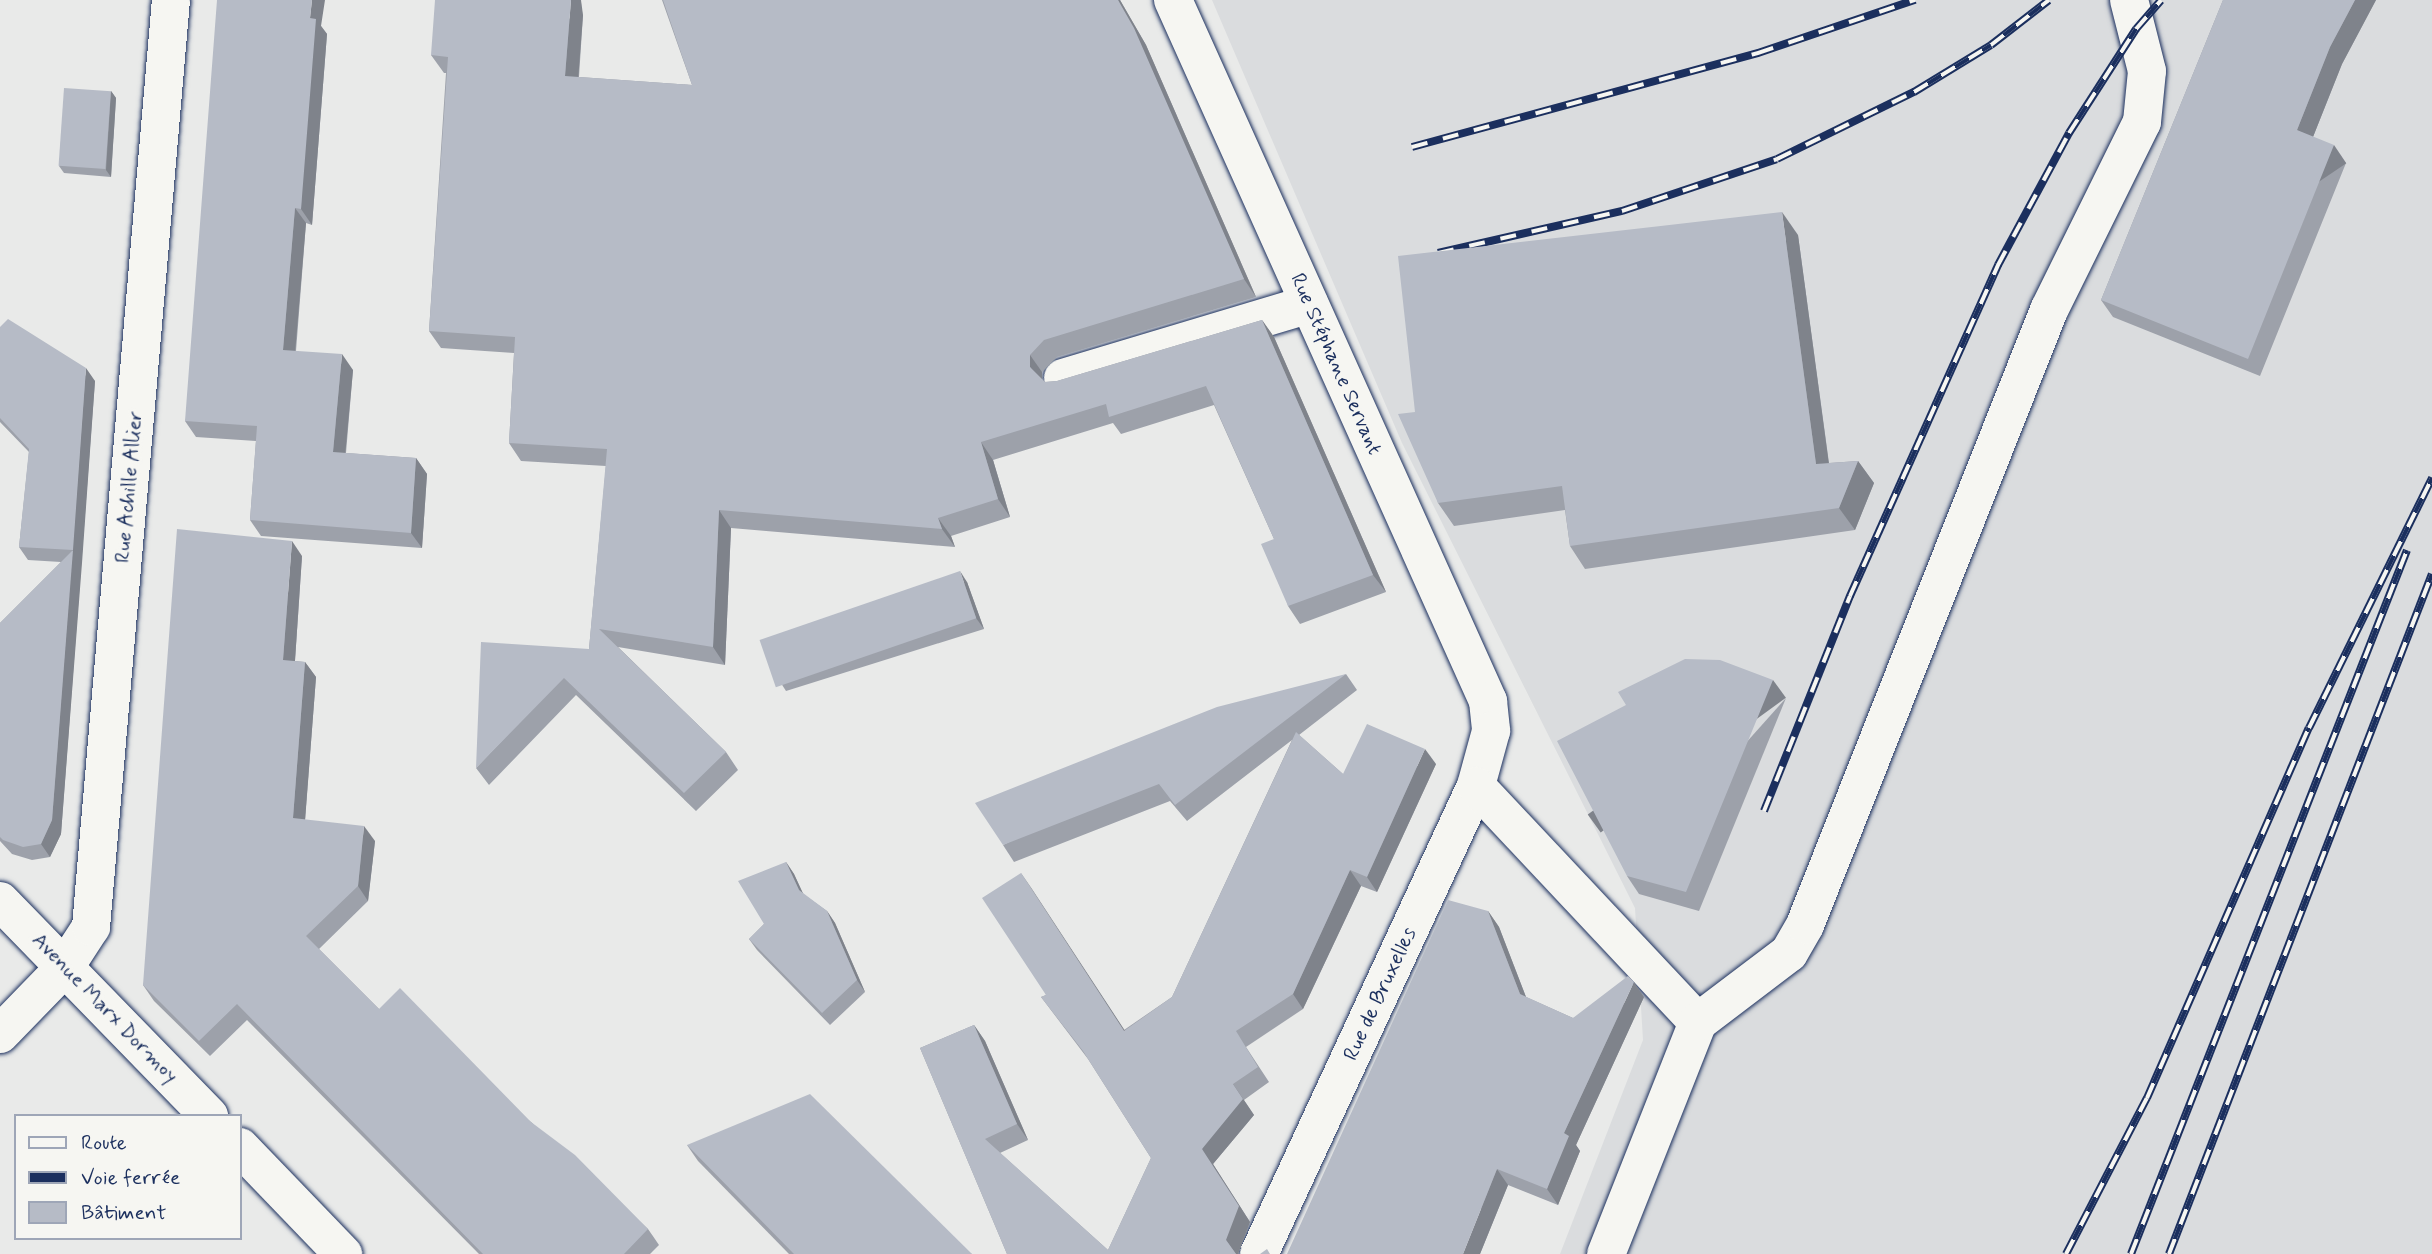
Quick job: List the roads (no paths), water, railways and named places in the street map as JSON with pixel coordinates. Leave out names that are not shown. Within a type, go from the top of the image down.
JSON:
[{"type":"street","name":"Rue Achille Allier","points":[[0,1034],[65,967],[91,927],[171,0]]},
{"type":"street","name":"Rue Stéphane Servant","points":[[1173,0],[1488,701],[1491,731]]},
{"type":"street","points":[[1606,1254],[1698,1022],[1789,953],[1805,925],[2049,310],[2142,122],[2147,71],[2129,0]]},
{"type":"street","points":[[1063,378],[1309,304]]},
{"type":"street","name":"Rue de Bruxelles","points":[[1259,1254],[1476,786],[1491,731]]},
{"type":"street","points":[[1476,786],[1698,1022]]},
{"type":"street","name":"Avenue Marx Dormoy","points":[[0,901],[207,1114]]},
{"type":"street","points":[[242,1149],[343,1254]]},
{"type":"railway","points":[[1412,147],[1758,53],[1915,0]]},
{"type":"railway","points":[[1438,253],[1622,211],[1777,159],[1914,92],[1991,45],[2049,0]]},
{"type":"railway","points":[[1764,811],[1850,596],[1998,265],[2069,133],[2136,29],[2161,0]]},
{"type":"railway","points":[[2066,1254],[2147,1098],[2309,728],[2432,478]]},
{"type":"railway","points":[[2131,1254],[2407,550]]},
{"type":"railway","points":[[2169,1254],[2432,574]]}]
